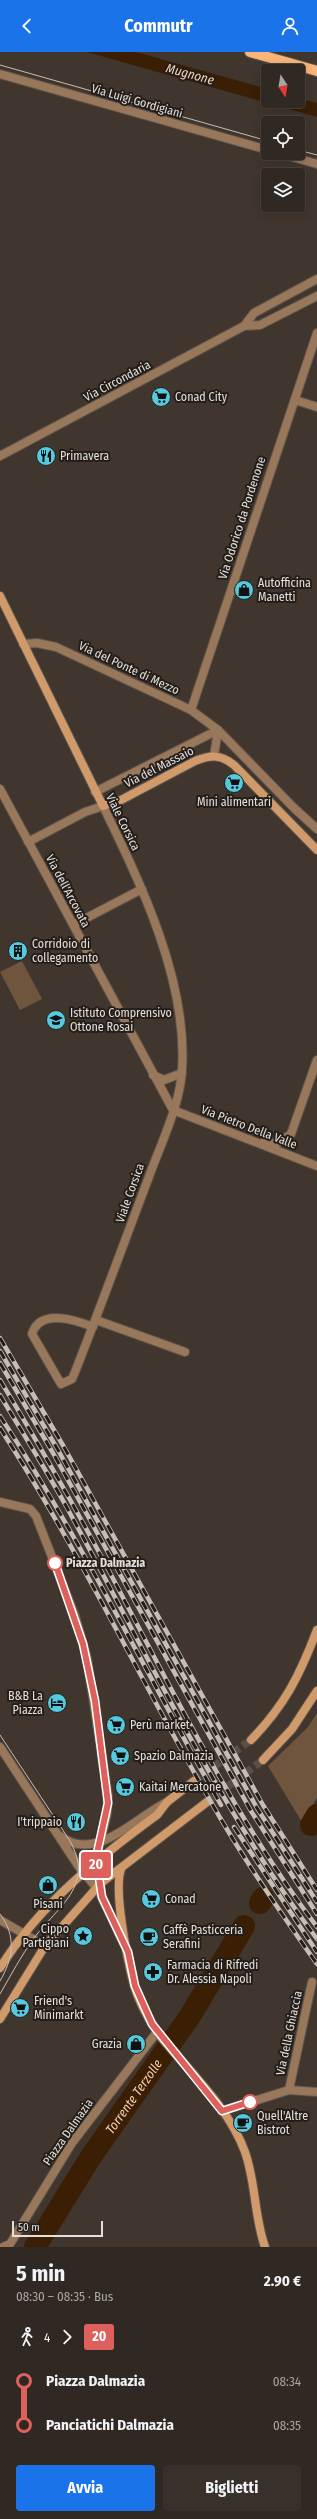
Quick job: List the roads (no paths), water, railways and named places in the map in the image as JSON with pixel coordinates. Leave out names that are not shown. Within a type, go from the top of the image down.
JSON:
[{"type":"main road","points":[[250,52],[317,71]]},
{"type":"main road","name":"Viale Corsica","points":[[0,596],[103,806]]},
{"type":"main road","points":[[214,756],[223,758],[234,765],[317,850]]},
{"type":"main road","name":"Via del Massaio","points":[[103,806],[121,800],[195,761],[214,756]]},
{"type":"main road","points":[[251,1740],[278,1710],[294,1687],[317,1630]]},
{"type":"main road","points":[[263,1760],[292,1729],[317,1691]]},
{"type":"main road","points":[[0,1968],[24,1934],[83,1872],[129,1831],[157,1815],[167,1802],[194,1782]]},
{"type":"main road","points":[[0,2019],[45,1946],[98,1887],[122,1866],[207,1802]]},
{"type":"main road","points":[[122,1866],[118,1876],[117,1889],[135,1986],[159,2035],[222,2111],[244,2151],[258,2224],[265,2247]]},
{"type":"street","name":"Via Luigi Gordigiani","points":[[0,74],[261,148]]},
{"type":"street","points":[[303,160],[317,164]]},
{"type":"street","name":"Via Circondaria","points":[[0,456],[244,326],[254,313],[317,279]]},
{"type":"street","name":"Via Circondaria","points":[[244,326],[260,325],[317,296]]},
{"type":"street","name":"Via Odorico da Pordenone","points":[[191,710],[317,333]]},
{"type":"street","points":[[294,400],[317,407]]},
{"type":"street","name":"Via del Ponte di Mezzo","points":[[23,644],[37,643],[56,647],[191,710],[218,730],[294,808],[317,829]]},
{"type":"street","points":[[214,756],[218,730]]},
{"type":"street","name":"Via del Massaio","points":[[95,792],[218,730]]},
{"type":"street","name":"Via dell'Arcovata","points":[[0,789],[152,1074],[173,1110]]},
{"type":"street","name":"Via del Massaio","points":[[28,842],[85,812],[103,806]]},
{"type":"street","name":"Viale Corsica","points":[[103,806],[142,889],[157,926],[168,964],[178,1015],[182,1073],[173,1110],[94,1324],[72,1379],[61,1384],[32,1334],[33,1329],[45,1321],[62,1317],[94,1324],[185,1352]]},
{"type":"street","points":[[73,925],[142,889]]},
{"type":"street","points":[[256,1142],[278,1143],[291,1134],[317,1060]]},
{"type":"street","points":[[152,1074],[164,1080],[182,1073]]},
{"type":"street","name":"Via Pietro Della Valle","points":[[173,1110],[317,1166]]},
{"type":"street","points":[[0,1502],[30,1509],[40,1523],[74,1616],[87,1658],[95,1701],[108,1803],[96,1861],[98,1887],[128,1952]]},
{"type":"street","points":[[0,1747],[83,1872],[98,1887]]},
{"type":"street","points":[[55,1830],[70,1841],[100,1843],[129,1831]]},
{"type":"street","points":[[0,1920],[45,1946]]},
{"type":"street","name":"Via della Ghiaccia","points":[[289,2090],[312,1982]]},
{"type":"street","name":"Piazza Dalmazia","points":[[3,2247],[10,2244],[72,2143],[159,2035]]},
{"type":"street","points":[[222,2111],[289,2090],[317,2092]]},
{"type":"water","name":"Mugnone","points":[[87,52],[136,52],[261,87],[261,101]]},
{"type":"water","points":[[305,100],[317,103],[317,117],[285,108],[305,108]]},
{"type":"waterway","name":"Torrente Terzolle","points":[[311,1825],[317,1815]]},
{"type":"waterway","name":"Torrente Terzolle","points":[[260,1903],[263,1898]]},
{"type":"waterway","name":"Torrente Terzolle","points":[[35,2247],[92,2155],[190,2016],[244,1926]]},
{"type":"tunnel","points":[[194,1781],[251,1740]]},
{"type":"tunnel","points":[[207,1802],[263,1760]]},
{"type":"tram line","points":[[0,65],[261,139]]},
{"type":"tram line","points":[[305,152],[317,155]]},
{"type":"tram line","points":[[0,1735],[70,1841],[77,1857],[78,1871],[76,1883],[70,1894],[63,1905],[34,1938],[0,1994]]},
{"type":"tram line","points":[[0,1914],[9,1931],[11,1939],[8,1964],[0,1981]]},
{"type":"railway","points":[[0,1338],[64,1447],[263,1805],[317,1890]]},
{"type":"railway","points":[[0,1351],[58,1450],[257,1808],[317,1902]]},
{"type":"railway","points":[[0,1363],[53,1453],[251,1811],[317,1914]]},
{"type":"railway","points":[[0,1380],[46,1457],[104,1561],[187,1719],[235,1804],[288,1887],[317,1927]]},
{"type":"railway","points":[[0,1395],[66,1506],[215,1782],[281,1888],[317,1939]]},
{"type":"railway","points":[[0,1416],[59,1511],[221,1805]]},
{"type":"railway","points":[[0,1428],[59,1526],[196,1777],[247,1861],[317,1964]]},
{"type":"railway","points":[[234,1827],[317,1952]]},
{"type":"place","name":"Conad City","points":[[161,397]]},
{"type":"place","name":"Primavera","points":[[46,456]]},
{"type":"place","name":"Autofficina Manetti","points":[[244,590]]},
{"type":"place","name":"Mini alimentari","points":[[234,783]]},
{"type":"place","name":"Corridoio di collegamento","points":[[18,951]]},
{"type":"place","name":"Istituto Comprensivo Ottone Rosai","points":[[56,1020]]},
{"type":"place","name":"Piazza Dalmazia","points":[[55,1563]]},
{"type":"place","name":"B&B La Piazza","points":[[57,1703]]},
{"type":"place","name":"Perù market","points":[[116,1725]]},
{"type":"place","name":"Spazio Dalmazia","points":[[120,1756]]},
{"type":"place","name":"Kaitai Mercatone","points":[[125,1787]]},
{"type":"place","name":"I'trippaio","points":[[76,1822]]},
{"type":"place","name":"Pisani","points":[[48,1885]]},
{"type":"place","name":"Conad","points":[[151,1899]]},
{"type":"place","name":"Cippo Partigiani","points":[[83,1936]]},
{"type":"place","name":"Caffè Pasticceria Serafini","points":[[149,1937]]},
{"type":"place","name":"Farmacia di Rifredi Dr. Alessia Napoli","points":[[153,1972]]},
{"type":"place","name":"Friend's Minimarkt","points":[[20,2008]]},
{"type":"place","name":"Grazia","points":[[136,2044]]},
{"type":"place","name":"Quell'Altre Bistrot","points":[[243,2123]]}]
